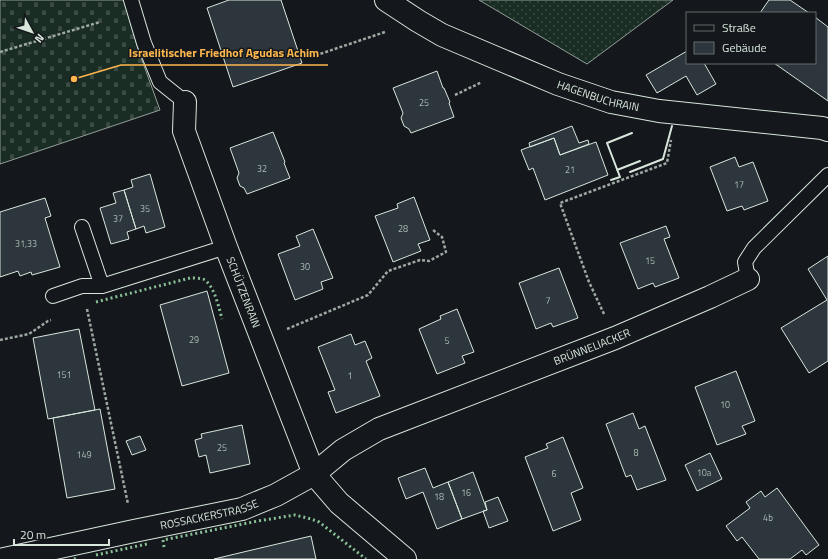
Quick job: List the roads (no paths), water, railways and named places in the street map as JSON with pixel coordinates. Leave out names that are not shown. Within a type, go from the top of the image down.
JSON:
[{"type":"street","name":"HAGENBUCHRAIN","points":[[386,0],[442,35],[558,84],[611,102],[660,111],[822,128],[828,130]]},
{"type":"street","name":"SCHÜTZENRAIN","points":[[185,102],[184,131],[226,247],[314,474],[339,503],[405,559]]},
{"type":"street","name":"BRÜNNELIACKER","points":[[314,474],[344,450],[379,429],[615,338],[748,279]]},
{"type":"street","name":"ROSSACKERSTRASSE","points":[[4,559],[242,509],[276,495],[314,474]]},
{"type":"lane","name":"SCHÜTZENRAIN","points":[[131,0],[144,43],[160,82],[185,102]]},
{"type":"lane","name":"BRÜNNELIACKER","points":[[748,279],[745,262],[754,248],[828,175]]},
{"type":"lane","points":[[82,227],[102,286]]},
{"type":"lane","points":[[53,296],[82,286],[102,286],[226,247]]},
{"type":"place","name":"Israelitischer Friedhof Agudas Achim","points":[[74,79]]}]
